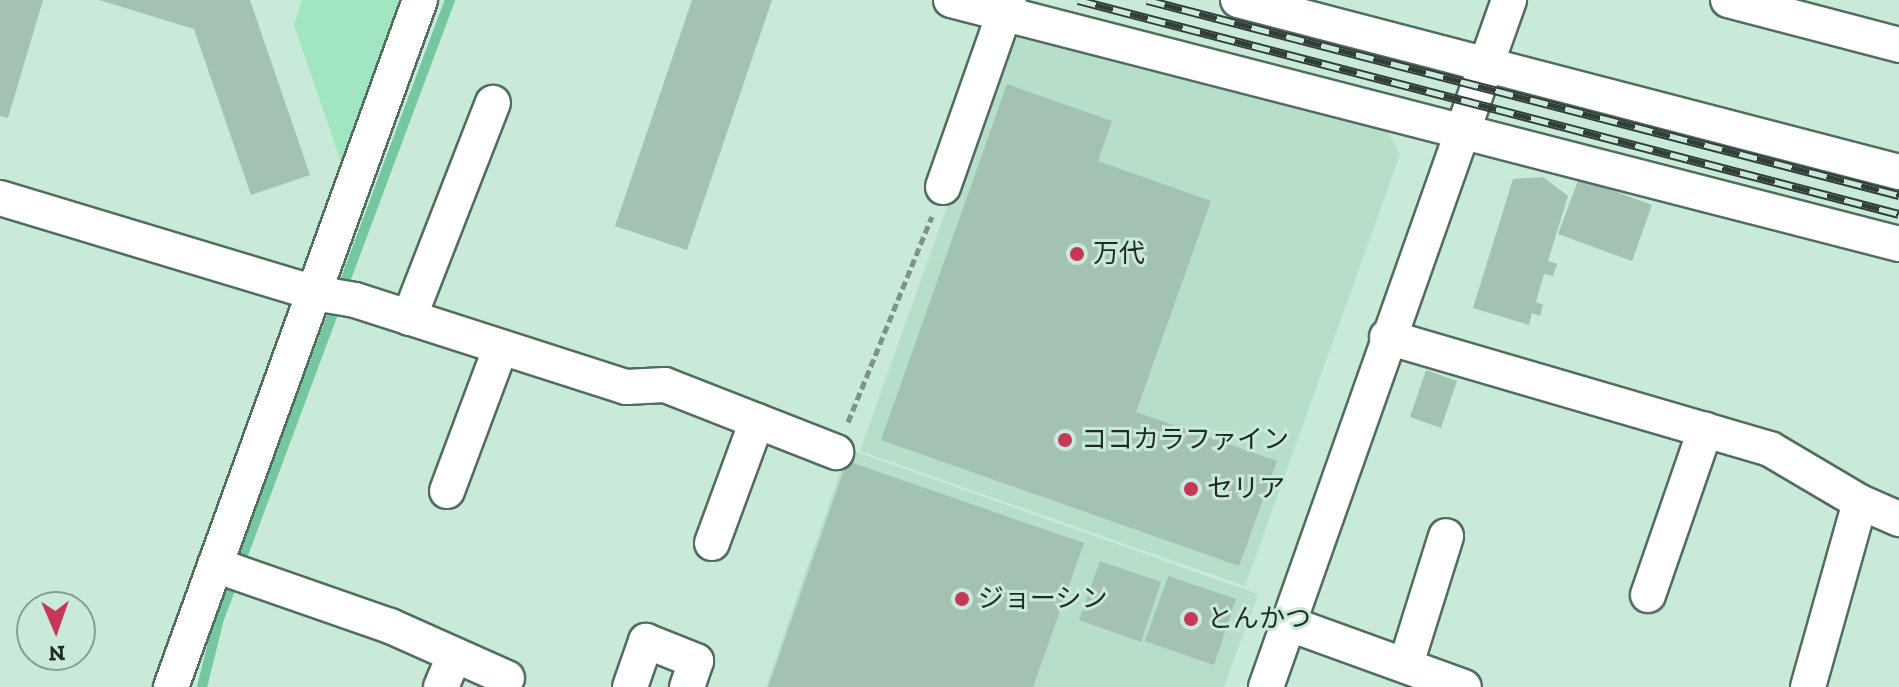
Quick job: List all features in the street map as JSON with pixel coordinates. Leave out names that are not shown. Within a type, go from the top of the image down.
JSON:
[{"type":"street","points":[[171,687],[420,0]]},
{"type":"street","points":[[951,0],[1008,6],[1899,244]]},
{"type":"street","points":[[1238,0],[1899,172]]},
{"type":"street","points":[[1266,687],[1387,337],[1509,0]]},
{"type":"street","points":[[1728,0],[1899,45]]},
{"type":"street","points":[[943,187],[1008,6]]},
{"type":"street","points":[[409,318],[493,103]]},
{"type":"street","points":[[0,198],[314,293],[355,300],[626,387],[665,385],[836,452]]},
{"type":"street","points":[[1387,337],[1770,449],[1860,502],[1899,519]]},
{"type":"street","points":[[447,491],[500,349]]},
{"type":"street","points":[[712,543],[757,421]]},
{"type":"street","points":[[1648,595],[1705,430]]},
{"type":"street","points":[[1808,687],[1860,502]]},
{"type":"street","points":[[1406,664],[1446,536]]},
{"type":"street","points":[[215,565],[390,626],[507,678]]},
{"type":"street","points":[[1287,623],[1464,687]]},
{"type":"street","points":[[630,687],[646,641],[696,661],[687,687]]},
{"type":"street","points":[[441,687],[454,656]]},
{"type":"path","points":[[836,452],[943,187]]},
{"type":"shaded area","points":[[302,0],[403,0],[342,165],[294,25]]},
{"type":"shaded area","points":[[1008,35],[1388,132],[1400,155],[1245,586],[860,451]]},
{"type":"shaded area","points":[[848,449],[1258,594],[1224,687],[766,687]]},
{"type":"building","points":[[0,0],[43,0],[8,118],[0,116]]},
{"type":"building","points":[[99,0],[250,0],[310,175],[251,195],[194,29]]},
{"type":"building","points":[[692,0],[772,0],[687,250],[615,226]]},
{"type":"building","points":[[1007,84],[1112,121],[1098,161],[1211,201],[1136,412],[1277,461],[1239,566],[881,440]]},
{"type":"building","points":[[1543,177],[1568,196],[1548,261],[1557,264],[1553,276],[1544,274],[1536,302],[1543,305],[1540,316],[1532,313],[1529,325],[1473,308],[1513,179]]},
{"type":"building","points":[[1579,178],[1652,205],[1632,261],[1558,234]]},
{"type":"building","points":[[1426,370],[1457,381],[1441,428],[1410,417]]},
{"type":"building","points":[[847,461],[1084,543],[1033,687],[768,687]]},
{"type":"building","points":[[1100,561],[1161,582],[1141,642],[1079,620]]},
{"type":"building","points":[[1168,576],[1236,599],[1214,665],[1145,641]]},
{"type":"waterway","points":[[202,687],[219,619],[450,0]]},
{"type":"railway","points":[[1078,0],[1899,214]]},
{"type":"railway","points":[[1147,0],[1899,195]]},
{"type":"place","name":"万代","points":[[1077,254]]},
{"type":"place","name":"ココカラファイン","points":[[1065,440]]},
{"type":"place","name":"セリア","points":[[1191,489]]},
{"type":"place","name":"ジョーシン","points":[[962,599]]},
{"type":"place","name":"とんかつ","points":[[1191,619]]}]
